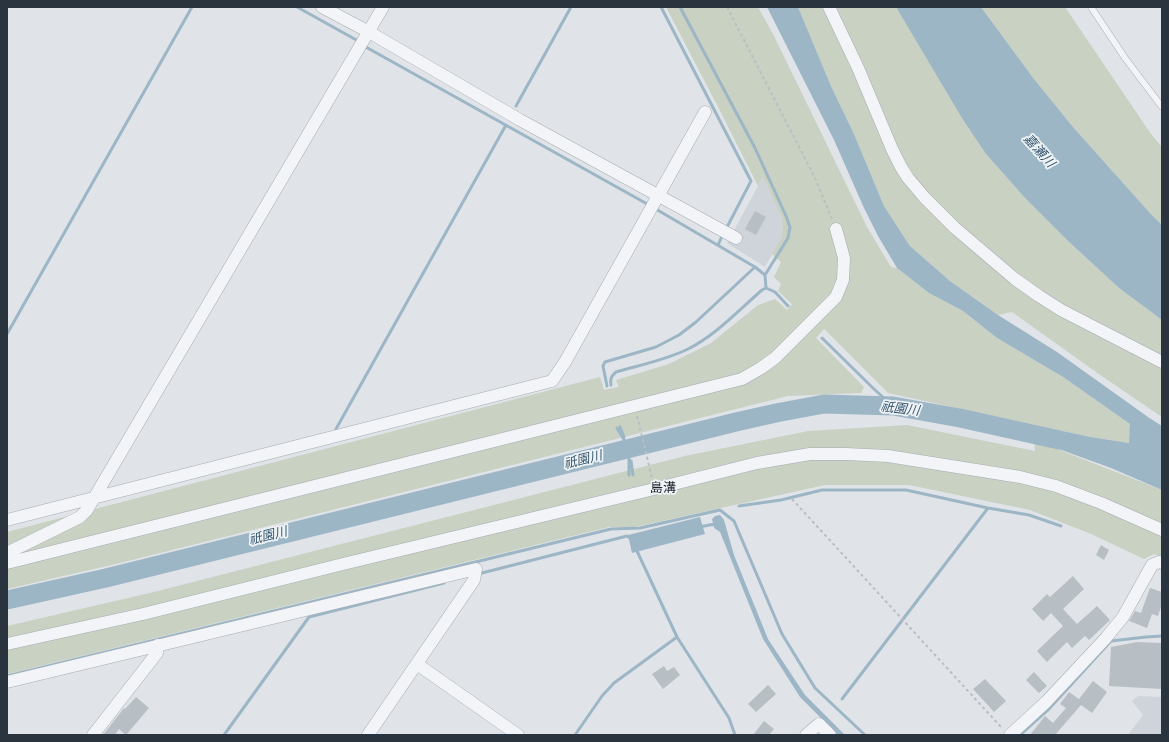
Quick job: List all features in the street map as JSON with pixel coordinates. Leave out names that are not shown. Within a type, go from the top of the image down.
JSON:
[{"type":"street","points":[[322,7],[369,32],[514,116],[657,196],[718,227],[736,238]]},
{"type":"street","points":[[7,553],[80,517],[87,510],[383,7]]},
{"type":"street","points":[[829,7],[858,68],[901,167],[924,197],[955,228],[1015,279],[1039,296],[1060,310],[1162,362]]},
{"type":"street","points":[[7,520],[552,381],[565,362],[705,112]]},
{"type":"street","points":[[7,563],[742,379],[775,358],[836,297],[843,280],[844,258],[836,229]]},
{"type":"street","points":[[7,644],[143,614],[757,463],[810,454],[888,456],[1020,477],[1056,486],[1101,503],[1162,530]]},
{"type":"street","points":[[1007,732],[1046,702],[1105,639],[1123,617],[1152,565],[1159,562],[1162,563]]},
{"type":"street","points":[[7,682],[158,645],[475,575],[417,664],[368,735]]},
{"type":"street","points":[[93,735],[157,653],[158,645]]},
{"type":"street","points":[[417,664],[518,735]]},
{"type":"street","points":[[806,735],[819,724],[830,735]]},
{"type":"lane","points":[[1090,7],[1125,58],[1162,107]]},
{"type":"path","points":[[726,7],[815,178],[836,229]]},
{"type":"path","points":[[635,406],[654,489]]},
{"type":"path","points":[[792,499],[1007,732]]},
{"type":"shaded area","points":[[763,177],[783,220],[782,237],[765,267],[727,243]]},
{"type":"shaded area","points":[[1138,696],[1162,697],[1162,735],[1128,735],[1143,715],[1132,701]]},
{"type":"green space","points":[[666,7],[758,7],[774,36],[867,227],[891,267],[897,268],[929,293],[963,311],[997,338],[1063,377],[1130,424],[1130,443],[1091,437],[888,393],[824,329],[816,338],[864,387],[861,393],[788,396],[120,563],[7,589],[7,532],[600,377],[604,390],[619,387],[616,380],[669,364],[711,343],[758,305],[775,299],[787,310],[792,304],[778,291],[781,284],[774,277],[781,262],[772,254],[782,237],[783,220],[763,177],[758,186]]},
{"type":"green space","points":[[798,7],[896,7],[986,154],[1025,198],[1068,241],[1119,288],[1162,320],[1162,417],[1012,312],[998,315],[950,281],[910,246],[884,206]]},
{"type":"green space","points":[[981,7],[1065,7],[1151,134],[1162,147],[1162,225],[1073,127],[1034,79]]},
{"type":"green space","points":[[907,425],[1035,451],[1034,440],[1162,490],[1162,557],[1154,554],[1144,559],[1091,534],[1030,510],[909,485],[825,485],[635,527],[609,527],[7,674],[7,626],[154,592],[685,456],[808,431]]},
{"type":"water","points":[[767,7],[798,7],[884,206],[910,246],[950,281],[998,315],[1057,352],[1162,426],[1162,490],[1111,468],[1034,440],[1034,425],[1129,443],[1130,424],[1063,377],[997,338],[963,311],[929,293],[897,268],[878,236],[864,208],[834,140]]},
{"type":"water","name":"嘉瀬川","points":[[896,7],[981,7],[1034,79],[1073,127],[1162,225],[1162,320],[1119,288],[1068,241],[1025,198],[986,154],[962,118]]},
{"type":"water","points":[[720,515],[724,520],[734,555],[768,639],[805,695],[845,735],[838,735],[800,697],[763,639],[720,532],[714,528],[712,519],[715,516]]},
{"type":"water","points":[[700,517],[705,534],[632,553],[628,535]]},
{"type":"building","points":[[755,211],[766,217],[756,235],[745,229]]},
{"type":"building","points":[[1101,545],[1109,550],[1104,560],[1096,555]]},
{"type":"building","points":[[1073,576],[1084,589],[1063,609],[1077,624],[1097,606],[1110,620],[1089,640],[1085,636],[1072,648],[1067,642],[1047,662],[1037,651],[1063,626],[1051,613],[1043,621],[1032,609],[1047,594],[1050,597]]},
{"type":"building","points":[[1150,588],[1162,592],[1162,604],[1158,616],[1152,614],[1147,628],[1129,621],[1135,611],[1141,613]]},
{"type":"building","points":[[1137,642],[1162,643],[1162,689],[1109,686],[1111,647]]},
{"type":"building","points":[[664,666],[667,671],[674,667],[680,675],[663,689],[652,674]]},
{"type":"building","points":[[1034,672],[1047,686],[1039,693],[1026,680]]},
{"type":"building","points":[[985,679],[1006,701],[994,712],[973,689]]},
{"type":"building","points":[[1093,681],[1107,692],[1092,713],[1081,705],[1055,735],[1030,735],[1045,716],[1053,723],[1066,708],[1060,704],[1069,692],[1079,699]]},
{"type":"building","points":[[768,685],[776,694],[756,712],[748,704]]},
{"type":"building","points":[[136,697],[149,708],[126,735],[119,729],[115,735],[103,735],[124,708],[125,709]]},
{"type":"building","points":[[764,721],[774,729],[769,735],[753,735]]},
{"type":"waterway","points":[[7,334],[192,7]]},
{"type":"waterway","points":[[297,7],[360,42]]},
{"type":"waterway","points":[[516,106],[571,7]]},
{"type":"waterway","points":[[661,7],[751,181],[726,229]]},
{"type":"waterway","points":[[680,7],[755,148],[790,227],[788,238],[765,275],[766,288]]},
{"type":"waterway","points":[[364,46],[649,205]]},
{"type":"waterway","points":[[336,429],[506,125]]},
{"type":"waterway","points":[[607,386],[603,366],[605,362],[656,347],[679,335],[696,322],[755,267],[654,208]]},
{"type":"waterway","points":[[718,245],[723,234]]},
{"type":"waterway","points":[[755,267],[765,275]]},
{"type":"waterway","points":[[766,288],[775,292],[788,306]]},
{"type":"waterway","points":[[611,385],[611,378],[616,372],[671,356],[688,349],[708,337],[766,288]]},
{"type":"waterway","points":[[822,338],[893,406]]},
{"type":"waterway","name":"祇園川","points":[[7,600],[106,578],[736,422],[824,404],[893,406],[960,418],[1059,440]]},
{"type":"waterway","points":[[620,427],[624,437]]},
{"type":"waterway","name":"祇園川","points":[[617,428],[629,448],[629,475]]},
{"type":"waterway","points":[[631,461],[633,475]]},
{"type":"waterway","points":[[739,506],[781,500],[822,490],[906,490],[988,508],[1029,515],[1061,526]]},
{"type":"waterway","points":[[842,699],[988,508]]},
{"type":"waterway","points":[[7,676],[611,529],[640,528],[720,510],[734,521],[782,634],[815,688],[865,735]]},
{"type":"waterway","points":[[699,527],[715,524]]},
{"type":"waterway","points":[[478,574],[627,536],[631,539]]},
{"type":"waterway","points":[[636,548],[677,637],[729,718],[735,735]]},
{"type":"waterway","points":[[224,735],[309,617],[444,583]]},
{"type":"waterway","points":[[1020,735],[1048,710],[1111,641],[1162,636]]},
{"type":"waterway","points":[[575,735],[602,696],[614,683],[677,637]]},
{"type":"district","name":"島溝","points":[[663,488]]}]
